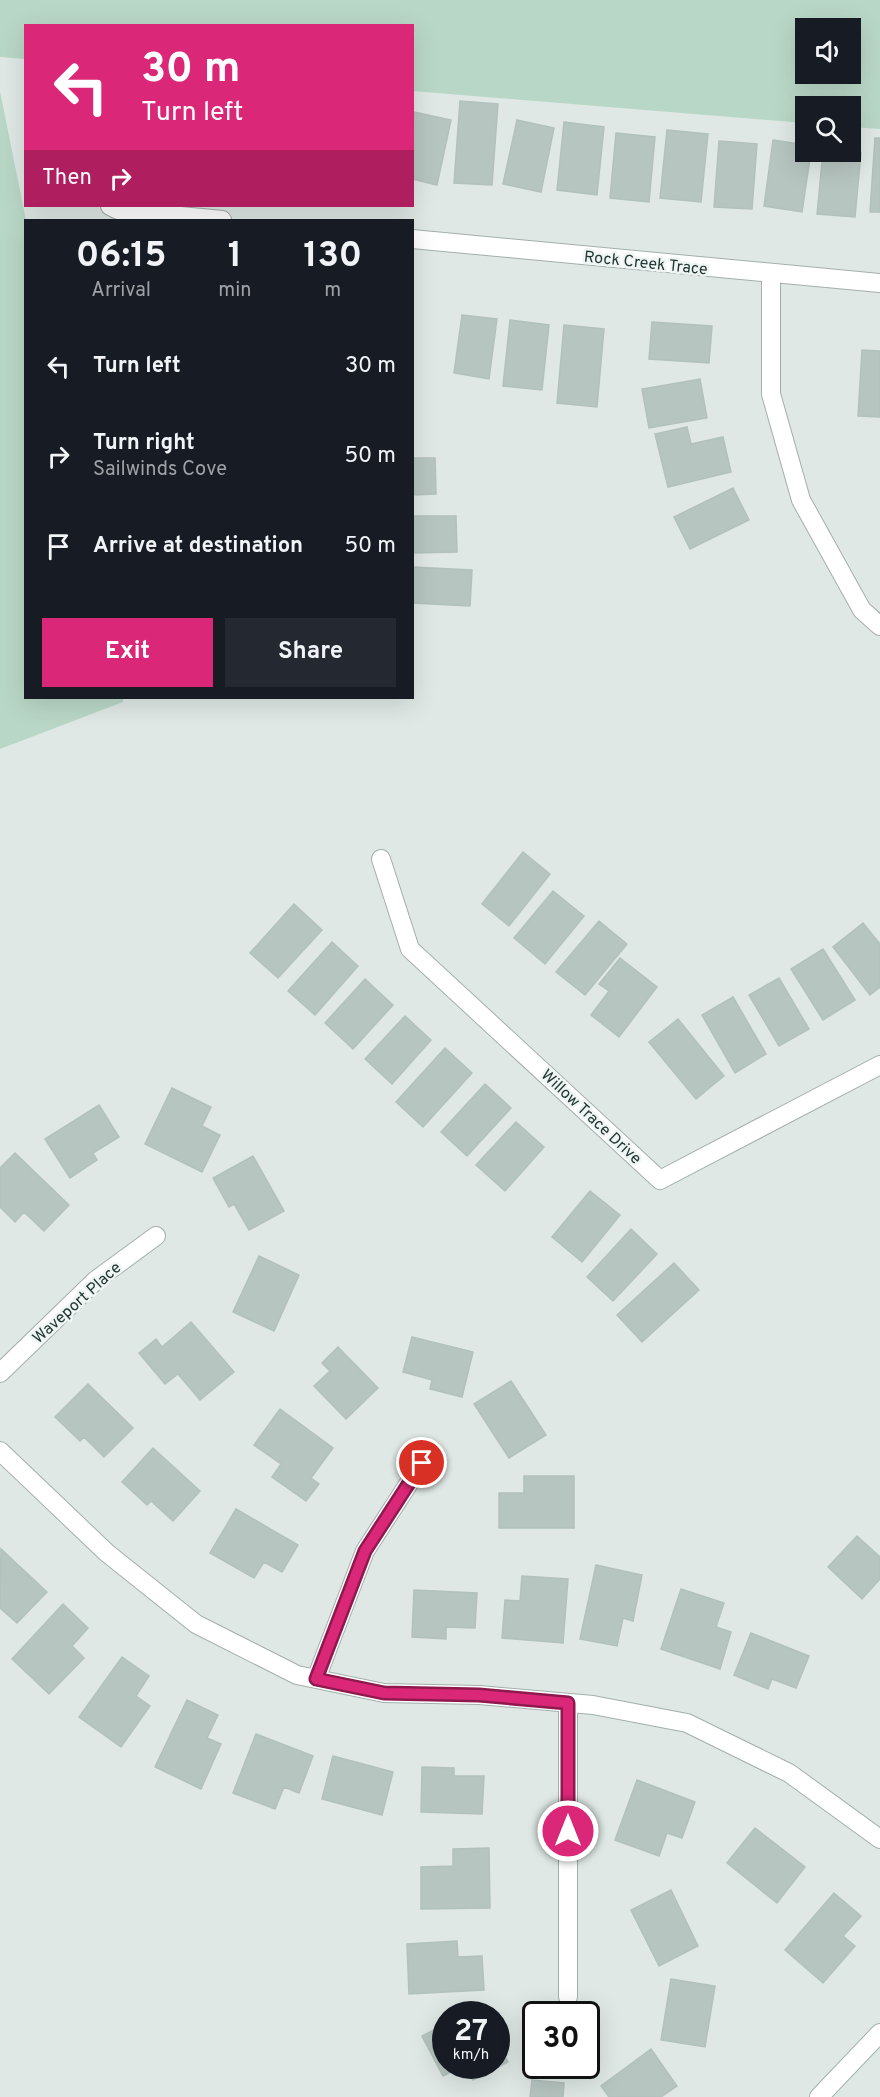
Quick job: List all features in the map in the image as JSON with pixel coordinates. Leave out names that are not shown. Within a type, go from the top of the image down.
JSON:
[{"type":"street","points":[[112,207],[118,210],[212,219]]},
{"type":"street","name":"Rock Creek Trace","points":[[414,239],[771,275],[880,283]]},
{"type":"street","points":[[771,275],[771,394],[801,500],[862,610],[880,626]]},
{"type":"street","name":"Willow Trace Drive","points":[[381,859],[410,949],[660,1180],[880,1065]]},
{"type":"street","name":"Waveport Place","points":[[0,1373],[96,1280],[156,1236]]},
{"type":"street","points":[[0,1451],[107,1553],[196,1624],[297,1675],[384,1693],[479,1695],[593,1705],[687,1724],[789,1773],[880,1839]]},
{"type":"street","points":[[316,1679],[365,1551],[422,1463]]},
{"type":"street","points":[[568,1703],[568,1997]]},
{"type":"street","points":[[819,2097],[880,2033]]},
{"type":"green space","points":[[0,0],[880,0],[880,129],[861,128],[861,96],[795,96],[795,122],[414,91],[414,24],[24,24],[24,59],[0,57]]},
{"type":"green space","points":[[0,91],[26,219],[24,699],[123,699],[123,702],[0,749]]},
{"type":"building","points":[[460,101],[498,104],[492,185],[454,183]]},
{"type":"building","points":[[414,112],[451,120],[437,185],[414,179]]},
{"type":"building","points":[[517,120],[554,128],[541,192],[503,184]]},
{"type":"building","points":[[564,122],[604,127],[597,195],[557,190]]},
{"type":"building","points":[[667,130],[708,134],[701,202],[660,198]]},
{"type":"building","points":[[616,133],[655,137],[649,202],[610,198]]},
{"type":"building","points":[[875,138],[880,138],[880,212],[870,212]]},
{"type":"building","points":[[773,140],[795,143],[795,162],[810,162],[802,212],[764,206]]},
{"type":"building","points":[[719,141],[757,144],[752,209],[714,207]]},
{"type":"building","points":[[822,162],[860,162],[855,217],[817,214]]},
{"type":"building","points":[[462,315],[497,319],[489,379],[454,373]]},
{"type":"building","points":[[510,320],[549,325],[542,390],[503,386]]},
{"type":"building","points":[[652,322],[712,326],[709,363],[649,359]]},
{"type":"building","points":[[564,325],[604,329],[597,407],[557,403]]},
{"type":"building","points":[[862,350],[880,351],[880,417],[858,416]]},
{"type":"building","points":[[700,379],[707,418],[649,428],[642,389]]},
{"type":"building","points":[[687,427],[691,444],[723,437],[731,472],[668,487],[655,434]]},
{"type":"building","points":[[414,458],[435,458],[436,494],[414,495]]},
{"type":"building","points":[[733,488],[749,520],[690,549],[674,517]]},
{"type":"building","points":[[414,516],[456,516],[457,552],[414,553]]},
{"type":"building","points":[[414,567],[472,570],[470,606],[414,603]]},
{"type":"building","points":[[523,852],[550,874],[509,926],[482,904]]},
{"type":"building","points":[[553,891],[584,916],[545,964],[514,938]]},
{"type":"building","points":[[294,904],[322,930],[278,978],[250,953]]},
{"type":"building","points":[[599,921],[627,944],[585,995],[556,972]]},
{"type":"building","points":[[863,923],[880,944],[880,987],[870,995],[833,947]]},
{"type":"building","points":[[332,942],[358,966],[315,1015],[288,991]]},
{"type":"building","points":[[823,949],[855,1000],[823,1020],[791,969]]},
{"type":"building","points":[[620,958],[657,987],[619,1037],[591,1015],[609,991],[599,984]]},
{"type":"building","points":[[779,978],[809,1029],[779,1046],[749,995]]},
{"type":"building","points":[[365,979],[393,1005],[353,1049],[325,1023]]},
{"type":"building","points":[[733,997],[766,1054],[735,1073],[702,1015]]},
{"type":"building","points":[[405,1016],[431,1040],[392,1084],[365,1059]]},
{"type":"building","points":[[678,1019],[724,1076],[696,1099],[649,1042]]},
{"type":"building","points":[[445,1048],[472,1073],[423,1127],[396,1102]]},
{"type":"building","points":[[485,1084],[511,1108],[467,1156],[441,1132]]},
{"type":"building","points":[[172,1088],[211,1107],[202,1126],[220,1135],[202,1172],[145,1144]]},
{"type":"building","points":[[99,1105],[119,1137],[93,1153],[97,1160],[70,1178],[45,1139]]},
{"type":"building","points":[[516,1122],[544,1147],[505,1191],[476,1165]]},
{"type":"building","points":[[15,1153],[69,1205],[44,1231],[24,1212],[15,1222],[0,1207],[0,1168]]},
{"type":"building","points":[[253,1156],[284,1211],[249,1230],[234,1204],[229,1207],[213,1178]]},
{"type":"building","points":[[590,1191],[620,1215],[582,1262],[552,1237]]},
{"type":"building","points":[[631,1229],[657,1254],[613,1301],[587,1277]]},
{"type":"building","points":[[259,1256],[299,1275],[274,1331],[233,1312]]},
{"type":"building","points":[[674,1263],[699,1290],[642,1342],[617,1315]]},
{"type":"building","points":[[191,1322],[234,1372],[200,1400],[178,1374],[165,1384],[139,1353],[156,1339],[162,1347]]},
{"type":"building","points":[[412,1337],[473,1352],[462,1397],[430,1389],[432,1380],[403,1372]]},
{"type":"building","points":[[338,1347],[378,1388],[346,1419],[314,1386],[330,1371],[322,1363]]},
{"type":"building","points":[[511,1381],[546,1435],[509,1458],[474,1404]]},
{"type":"building","points":[[88,1384],[133,1428],[104,1457],[84,1437],[80,1441],[55,1417]]},
{"type":"building","points":[[280,1409],[333,1448],[311,1478],[319,1484],[306,1501],[272,1477],[281,1464],[254,1445]]},
{"type":"building","points":[[153,1448],[200,1491],[173,1521],[151,1501],[147,1505],[122,1482]]},
{"type":"building","points":[[524,1476],[574,1476],[574,1528],[499,1528],[499,1493],[524,1493]]},
{"type":"building","points":[[236,1509],[298,1545],[282,1572],[264,1562],[254,1578],[210,1553]]},
{"type":"building","points":[[857,1536],[880,1557],[880,1579],[862,1599],[828,1567]]},
{"type":"building","points":[[1,1549],[47,1592],[17,1623],[0,1608]]},
{"type":"building","points":[[596,1565],[642,1575],[633,1621],[623,1618],[617,1646],[580,1639]]},
{"type":"building","points":[[522,1576],[568,1579],[563,1643],[502,1638],[505,1600],[520,1601]]},
{"type":"building","points":[[681,1589],[724,1603],[716,1627],[731,1632],[720,1669],[661,1649]]},
{"type":"building","points":[[414,1590],[477,1593],[475,1628],[446,1627],[446,1639],[412,1637]]},
{"type":"building","points":[[63,1604],[88,1628],[72,1646],[84,1658],[49,1694],[12,1659]]},
{"type":"building","points":[[751,1633],[809,1656],[796,1688],[772,1679],[768,1689],[734,1675]]},
{"type":"building","points":[[122,1657],[149,1676],[136,1696],[150,1706],[121,1747],[79,1717]]},
{"type":"building","points":[[187,1700],[218,1715],[207,1738],[221,1744],[201,1789],[155,1767]]},
{"type":"building","points":[[256,1734],[313,1756],[299,1793],[284,1787],[275,1809],[233,1793]]},
{"type":"building","points":[[333,1756],[393,1772],[382,1815],[322,1799]]},
{"type":"building","points":[[422,1767],[454,1768],[454,1776],[484,1776],[482,1814],[421,1812]]},
{"type":"building","points":[[637,1780],[695,1802],[682,1838],[667,1833],[659,1856],[615,1840]]},
{"type":"building","points":[[755,1828],[805,1867],[777,1903],[727,1863]]},
{"type":"building","points":[[489,1848],[490,1908],[421,1909],[421,1867],[453,1866],[453,1849]]},
{"type":"building","points":[[671,1890],[698,1946],[659,1966],[631,1910]]},
{"type":"building","points":[[834,1893],[861,1916],[843,1936],[855,1946],[823,1983],[785,1950]]},
{"type":"building","points":[[457,1941],[458,1957],[482,1956],[484,1990],[409,1994],[407,1944]]},
{"type":"building","points":[[671,1979],[715,1986],[705,2047],[661,2040]]},
{"type":"building","points":[[432,2031],[432,2055],[422,2036]]},
{"type":"building","points":[[651,2049],[677,2086],[661,2097],[609,2097],[601,2086]]},
{"type":"building","points":[[532,2080],[564,2083],[563,2097],[530,2097]]},
{"type":"route","points":[[422,1463],[365,1551],[316,1679],[384,1693],[479,1695],[568,1703],[568,1831]]}]
